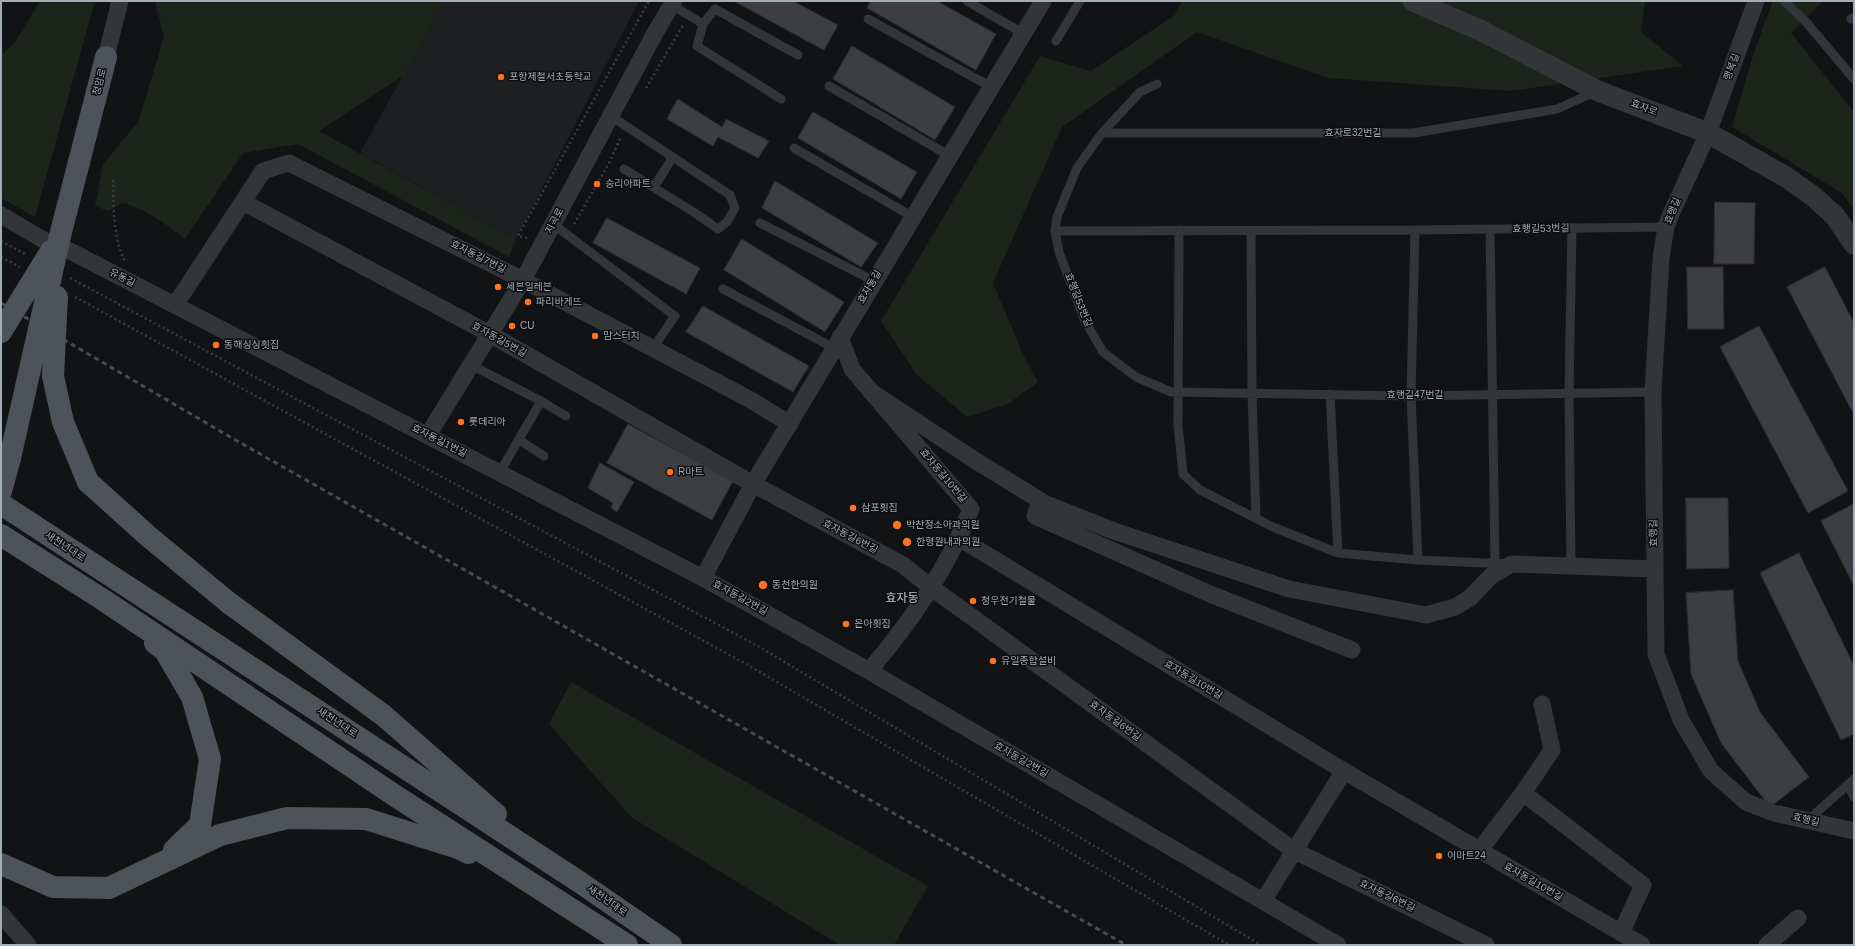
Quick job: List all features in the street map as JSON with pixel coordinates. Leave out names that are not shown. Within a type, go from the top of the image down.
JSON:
[{"type":"main road","name":"청암로","points":[[59,243],[106,57]]},
{"type":"main road","points":[[1,332],[59,243]]},
{"type":"main road","points":[[59,243],[53,376],[63,422],[88,482],[148,536],[229,603],[383,715],[557,867]]},
{"type":"main road","points":[[1,491],[10,458],[59,243]]},
{"type":"main road","name":"새천년대로","points":[[1,504],[557,867],[671,945]]},
{"type":"main road","points":[[1,535],[102,599],[397,798],[556,898],[627,945]]},
{"type":"main road","points":[[102,599],[165,651],[192,697],[210,759],[200,825],[162,862]]},
{"type":"main road","points":[[1,864],[53,887],[109,888],[220,835],[287,818],[366,819],[458,848],[556,898]]},
{"type":"street","name":"청암로","points":[[106,57],[120,1]]},
{"type":"street","name":"효자동길","points":[[703,578],[753,484],[1043,1]]},
{"type":"street","name":"효자로","points":[[1413,1],[1480,30],[1598,91],[1708,133],[1786,178],[1813,196],[1834,216],[1854,244]]},
{"type":"street","name":"행복길","points":[[1708,133],[1756,1]]},
{"type":"street","name":"지곡로","points":[[428,436],[523,280],[655,33],[673,3]]},
{"type":"street","name":"효행길","points":[[1708,133],[1666,227],[1661,258],[1653,392],[1656,654],[1681,720],[1711,771],[1746,802],[1774,813],[1854,831]]},
{"type":"street","name":"효자동길7번길","points":[[243,202],[264,171],[289,163],[523,280],[749,399],[790,424]]},
{"type":"street","points":[[175,305],[243,202]]},
{"type":"street","name":"효자동길5번길","points":[[243,202],[490,334],[753,484]]},
{"type":"street","name":"유동길","points":[[1,215],[59,243],[175,305]]},
{"type":"street","name":"효자동길1번길","points":[[175,305],[703,578]]},
{"type":"street","name":"효자동길10번길","points":[[837,343],[852,369],[971,509],[959,538],[1344,771],[1642,945]]},
{"type":"street","points":[[870,391],[976,461],[1040,500],[1114,531],[1289,589],[1426,615],[1455,607],[1470,598],[1492,575],[1512,564],[1655,569]]},
{"type":"street","name":"효자동길6번길","points":[[753,484],[903,565],[932,588],[1293,850],[1486,945]]},
{"type":"street","points":[[1040,500],[1035,516],[1210,594],[1352,650]]},
{"type":"street","points":[[869,671],[898,638],[932,588],[959,538]]},
{"type":"street","name":"효자동길2번길","points":[[703,578],[869,671],[1338,945]]},
{"type":"street","points":[[1479,851],[1523,793],[1552,750],[1542,704]]},
{"type":"street","points":[[1262,900],[1344,771]]},
{"type":"street","points":[[1523,793],[1643,885],[1621,933]]},
{"type":"street","points":[[1,914],[28,945]]},
{"type":"street","points":[[1767,945],[1798,918]]},
{"type":"lane","points":[[967,1],[1024,34]]},
{"type":"lane","points":[[1056,41],[1080,1]]},
{"type":"lane","points":[[1784,1],[1806,22],[1854,77]]},
{"type":"lane","points":[[673,3],[702,24]]},
{"type":"lane","points":[[781,99],[697,46],[702,24],[715,9],[798,55]]},
{"type":"lane","points":[[868,19],[991,87]]},
{"type":"lane","points":[[1055,231],[1057,217],[1077,168],[1102,134],[1140,92],[1157,84]]},
{"type":"lane","points":[[829,86],[950,156]]},
{"type":"lane","name":"효자로32번길","points":[[1102,134],[1413,133],[1558,109],[1598,91]]},
{"type":"lane","points":[[611,116],[730,195],[734,208],[727,222],[718,229],[695,212],[624,170]]},
{"type":"lane","points":[[794,148],[913,217]]},
{"type":"lane","points":[[654,188],[674,157]]},
{"type":"lane","points":[[760,223],[874,281]]},
{"type":"lane","points":[[553,224],[643,290],[675,316],[653,348]]},
{"type":"lane","name":"효행길53번길","points":[[1178,392],[1171,392],[1136,377],[1103,352],[1084,320],[1060,252],[1055,231],[1415,230],[1666,227]]},
{"type":"lane","points":[[1572,228],[1569,393],[1572,566]]},
{"type":"lane","points":[[1490,229],[1495,564]]},
{"type":"lane","points":[[1179,230],[1178,426],[1183,474],[1200,490],[1273,527],[1338,553],[1418,560],[1512,564]]},
{"type":"lane","points":[[1415,230],[1412,396],[1418,560]]},
{"type":"lane","points":[[1251,231],[1252,393],[1256,518]]},
{"type":"lane","points":[[723,289],[837,343]]},
{"type":"lane","points":[[471,365],[541,401],[566,416]]},
{"type":"lane","name":"효행길47번길","points":[[1178,392],[1412,396],[1653,392]]},
{"type":"lane","points":[[1330,394],[1338,553]]},
{"type":"lane","points":[[500,472],[541,401]]},
{"type":"lane","points":[[519,440],[544,456]]},
{"type":"lane","points":[[1808,820],[1851,782],[1854,796]]},
{"type":"path","points":[[544,242],[518,236],[648,1]]},
{"type":"path","points":[[113,180],[115,227],[121,254],[131,272],[130,282]]},
{"type":"path","points":[[1,241],[29,256]]},
{"type":"path","points":[[1,257],[22,268]]},
{"type":"path","points":[[64,275],[756,645],[1261,945]]},
{"type":"path","points":[[71,295],[746,664],[1228,945]]},
{"type":"shaded area","points":[[40,1],[95,1],[35,217],[1,198],[1,55],[15,42]]},
{"type":"shaded area","points":[[155,1],[445,1],[404,75],[319,131],[516,239],[509,257],[298,144],[243,153],[185,239],[147,213],[130,205],[122,203],[108,211],[95,206],[103,164],[138,122],[164,37]]},
{"type":"shaded area","name":"포항제철서초등학교","points":[[444,1],[639,1],[516,239],[360,153]]},
{"type":"shaded area","points":[[1182,1],[1645,1],[1641,32],[1683,66],[1511,91],[1328,78],[1197,32],[1062,127],[993,283],[1022,352],[1038,382],[1008,404],[967,417],[917,375],[881,321],[1040,56],[1091,71],[1175,15]]},
{"type":"shaded area","points":[[1773,1],[1823,1],[1791,33],[1854,112],[1854,210],[1842,193],[1732,127],[1755,49]]},
{"type":"shaded area","points":[[571,682],[928,886],[894,945],[840,945],[631,817],[549,724]]},
{"type":"building","points":[[734,1],[793,1],[838,25],[824,50]]},
{"type":"building","points":[[871,1],[937,1],[996,34],[976,70],[867,8]]},
{"type":"building","points":[[852,46],[955,107],[935,140],[833,79]]},
{"type":"building","points":[[678,99],[722,127],[726,119],[769,141],[758,158],[718,137],[713,146],[667,119]]},
{"type":"building","points":[[813,112],[917,172],[901,199],[798,138]]},
{"type":"building","points":[[775,181],[878,243],[861,267],[762,208]]},
{"type":"building","points":[[1715,202],[1755,203],[1754,264],[1714,264]]},
{"type":"building","points":[[607,218],[700,268],[686,294],[593,243]]},
{"type":"building","points":[[742,239],[844,302],[825,332],[724,270]]},
{"type":"building","points":[[1687,267],[1723,267],[1724,329],[1688,329]]},
{"type":"building","points":[[1825,267],[1854,323],[1854,415],[1787,287]]},
{"type":"building","points":[[703,306],[809,366],[793,392],[686,332]]},
{"type":"building","points":[[1759,326],[1848,491],[1808,513],[1720,347]]},
{"type":"building","name":"R마트","points":[[628,424],[733,481],[712,520],[607,463]]},
{"type":"building","points":[[600,463],[634,482],[617,512],[611,508],[613,503],[588,488]]},
{"type":"building","points":[[1686,498],[1728,498],[1729,568],[1687,569]]},
{"type":"building","points":[[1854,504],[1854,586],[1821,521]]},
{"type":"building","points":[[1799,553],[1854,666],[1854,734],[1841,740],[1760,573]]},
{"type":"building","points":[[1733,590],[1738,661],[1760,712],[1809,777],[1770,807],[1721,743],[1691,674],[1686,593]]},
{"type":"railway","points":[[1,303],[232,438],[1126,945]]},
{"type":"place","name":"포항제철서초등학교","points":[[501,77]]},
{"type":"place","name":"승리아파트","points":[[597,184]]},
{"type":"place","name":"세븐일레븐","points":[[498,287]]},
{"type":"place","name":"파리바게뜨","points":[[528,302]]},
{"type":"place","name":"CU","points":[[512,326]]},
{"type":"place","name":"맘스터치","points":[[595,336]]},
{"type":"place","name":"동해싱싱횟집","points":[[216,345]]},
{"type":"place","name":"롯데리아","points":[[461,422]]},
{"type":"place","name":"R마트","points":[[670,472]]},
{"type":"place","name":"삼포횟집","points":[[853,508]]},
{"type":"place","name":"박찬정소아과의원","points":[[897,525]]},
{"type":"place","name":"한형원내과의원","points":[[907,542]]},
{"type":"place","name":"동천한의원","points":[[763,585]]},
{"type":"place","name":"청우전기철물","points":[[973,601]]},
{"type":"place","name":"은아횟집","points":[[846,624]]},
{"type":"place","name":"유일종합설비","points":[[993,661]]},
{"type":"place","name":"이마트24","points":[[1439,856]]},
{"type":"district","name":"효자동","points":[[902,599]]}]
